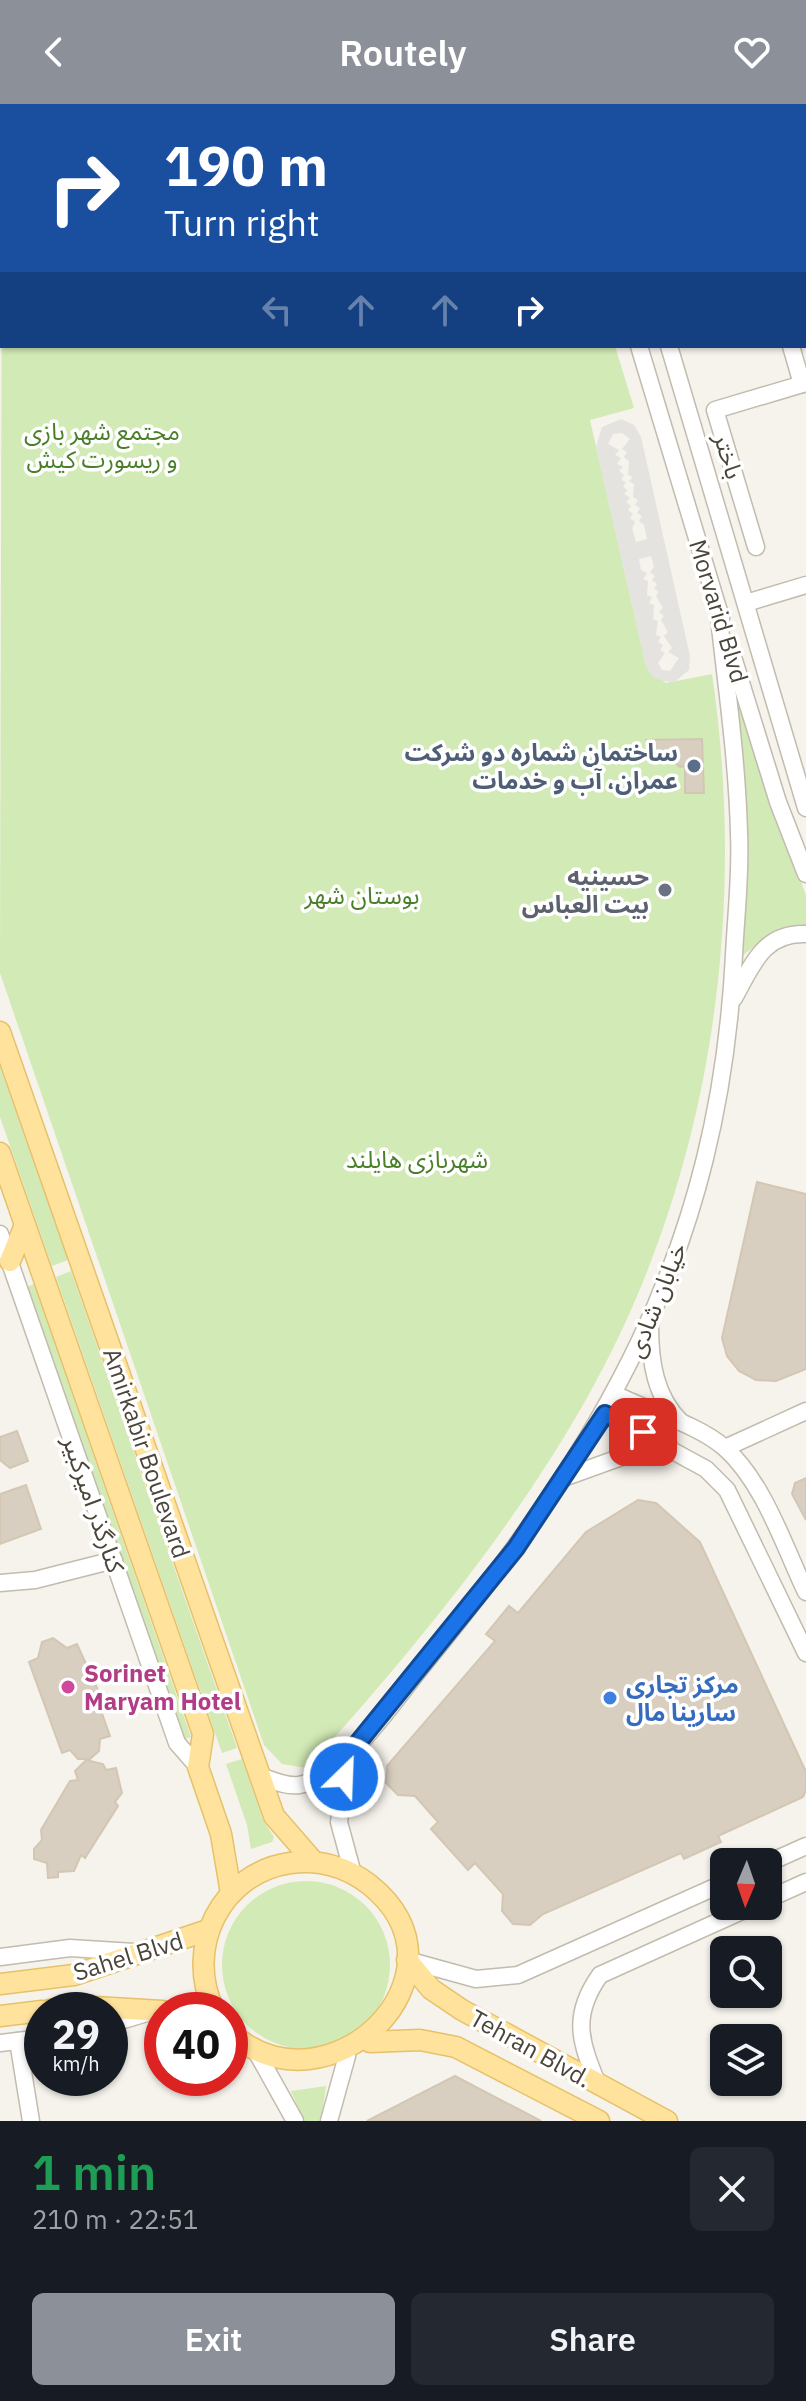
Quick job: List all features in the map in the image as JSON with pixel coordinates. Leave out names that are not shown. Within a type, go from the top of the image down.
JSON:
[{"type":"main road","name":"Amirkabir Boulevard","points":[[0,1032],[274,1816],[314,1862]]},
{"type":"main road","name":"Amirkabir Boulevard","points":[[0,1153],[203,1734],[198,1767],[221,1834],[231,1893]]},
{"type":"main road","points":[[5,1264],[25,1225]]},
{"type":"main road","points":[[209,1992],[203,1968],[208,1930],[231,1893],[263,1871],[288,1863],[314,1862],[353,1874],[375,1889],[391,1910],[403,1934],[407,1960],[404,1986],[395,2011],[370,2042],[347,2056],[321,2064],[295,2065],[257,2053],[248,2046]]},
{"type":"main road","name":"Sahel Blvd","points":[[0,1984],[74,1975],[208,1930]]},
{"type":"main road","name":"Tehran Blvd.","points":[[407,1960],[431,1989],[462,2010],[667,2121]]},
{"type":"main road","points":[[0,2016],[24,2013]]},
{"type":"main road","name":"Tehran Blvd.","points":[[370,2042],[420,2040],[456,2047],[599,2121]]},
{"type":"street","name":"Morvarid Blvd","points":[[640,348],[778,802],[806,874]]},
{"type":"street","name":"Morvarid Blvd","points":[[670,348],[806,808]]},
{"type":"street","points":[[792,348],[804,383]]},
{"type":"street","name":"باختر","points":[[756,547],[715,410],[804,383]]},
{"type":"street","points":[[659,409],[658,399],[665,391],[675,390],[683,396]]},
{"type":"street","points":[[746,603],[806,585]]},
{"type":"street","name":"خیابان شادی","points":[[260,1776],[300,1785],[323,1776],[348,1755],[461,1619],[566,1477],[605,1414],[651,1320],[705,1163],[719,1108],[733,999],[739,876],[738,796],[718,609]]},
{"type":"street","name":"خیابان شادی","points":[[733,999],[762,949],[782,936],[806,934]]},
{"type":"street","name":"کنارگذر امیرکبیر","points":[[0,1234],[5,1264],[114,1560],[177,1743],[198,1767]]},
{"type":"street","points":[[651,1320],[656,1381],[670,1411],[682,1423]]},
{"type":"street","points":[[615,1394],[654,1415],[682,1423],[725,1448],[746,1474],[766,1508],[806,1592]]},
{"type":"street","points":[[725,1448],[806,1411]]},
{"type":"street","points":[[605,1414],[669,1446],[706,1469],[727,1490],[806,1653]]},
{"type":"street","points":[[643,1432],[643,1422],[654,1415]]},
{"type":"street","points":[[566,1477],[627,1455],[669,1446]]},
{"type":"street","points":[[0,1583],[35,1580],[114,1560]]},
{"type":"street","points":[[348,1755],[339,1822],[353,1874]]},
{"type":"street","points":[[782,1857],[806,1846]]},
{"type":"street","points":[[782,1893],[806,1882]]},
{"type":"street","points":[[407,1960],[476,1979],[518,1975],[710,1889]]},
{"type":"street","points":[[598,2085],[586,2054],[580,2013],[588,1992],[600,1975],[722,1920]]},
{"type":"street","points":[[0,1957],[70,1948],[148,1952]]},
{"type":"street","points":[[0,2043],[24,2040]]},
{"type":"street","points":[[18,2041],[31,2121]]},
{"type":"street","points":[[257,2053],[295,2121]]},
{"type":"street","points":[[329,2121],[347,2056]]},
{"type":"green space","name":"بوستان شهر","points":[[2,348],[616,348],[634,408],[590,420],[646,666],[666,683],[712,674],[722,766],[725,859],[721,952],[709,1044],[691,1135],[664,1225],[631,1311],[560,1444],[459,1588],[307,1768],[282,1764],[264,1745],[0,973]]},
{"type":"green space","points":[[733,676],[771,805],[806,895],[806,926],[779,928],[742,956],[746,816]]},
{"type":"green space","points":[[0,1067],[68,1260],[52,1266],[0,1117]]},
{"type":"green space","points":[[71,1271],[237,1748],[222,1753],[56,1277]]},
{"type":"green space","points":[[34,1284],[191,1737],[185,1739],[27,1287]]},
{"type":"green space","points":[[242,1759],[263,1820],[274,1837],[272,1842],[251,1849],[247,1825],[226,1764]]},
{"type":"green space","points":[[290,1883],[322,1883],[353,1895],[376,1918],[388,1949],[388,1981],[376,2012],[353,2035],[322,2047],[290,2047],[259,2035],[248,2025],[248,1992],[227,1992],[224,1981],[224,1949],[236,1918],[259,1895]]},
{"type":"green space","points":[[326,2086],[321,2121],[304,2121],[291,2091]]},
{"type":"shaded area","points":[[621,419],[634,425],[641,437],[690,656],[689,670],[673,683],[653,678],[646,666],[596,447],[602,427]],"holes":[[[622,433],[630,439],[622,449],[627,452],[624,457],[629,461],[628,475],[633,477],[629,481],[634,484],[633,497],[638,500],[635,505],[640,508],[637,513],[642,516],[639,521],[644,525],[647,539],[636,542],[632,528],[635,522],[630,518],[633,514],[626,502],[630,498],[624,494],[628,490],[623,487],[626,482],[621,480],[624,475],[619,471],[623,467],[617,464],[621,458],[615,455],[619,450],[608,444],[613,434]],[[651,556],[654,567],[650,572],[655,576],[652,580],[657,584],[654,588],[659,592],[656,596],[663,608],[659,612],[664,616],[661,620],[668,632],[664,636],[672,648],[668,652],[679,658],[670,671],[662,670],[658,663],[665,653],[660,650],[663,645],[658,642],[661,637],[656,635],[658,621],[653,619],[654,605],[649,603],[652,597],[647,595],[648,581],[643,579],[647,573],[641,570],[639,559]]]},
{"type":"building","name":"ساختمان شماره دو شرکت عمران، آب و خدمات","points":[[702,739],[704,793],[685,793],[685,766],[680,767],[673,761],[675,757],[647,757],[646,740]]},
{"type":"building","points":[[757,1182],[806,1194],[806,1369],[776,1381],[756,1380],[739,1371],[727,1356],[722,1338]]},
{"type":"building","points":[[17,1431],[28,1461],[10,1468],[0,1460],[0,1437]]},
{"type":"building","points":[[806,1478],[806,1520],[792,1494],[795,1483]]},
{"type":"building","points":[[26,1485],[41,1529],[0,1544],[0,1494]]},
{"type":"building","name":"مرکز تجاری سارینا مال","points":[[638,1500],[656,1503],[700,1542],[806,1772],[806,1790],[803,1797],[718,1836],[721,1842],[684,1859],[681,1853],[543,1914],[530,1925],[513,1924],[502,1911],[503,1894],[475,1863],[468,1870],[431,1829],[438,1822],[415,1796],[398,1795],[386,1783],[387,1766],[495,1641],[486,1634],[509,1606],[518,1613],[586,1532]]},
{"type":"building","name":"Sorinet Maryam Hotel","points":[[53,1638],[67,1648],[77,1644],[104,1703],[99,1705],[110,1736],[100,1739],[99,1751],[90,1759],[78,1759],[70,1750],[62,1753],[29,1662],[38,1658],[42,1642]]},
{"type":"building","points":[[86,1760],[103,1764],[106,1770],[116,1768],[122,1793],[115,1802],[118,1806],[85,1858],[81,1855],[74,1871],[58,1872],[58,1877],[48,1878],[47,1863],[34,1859],[34,1849],[42,1840],[41,1830],[70,1781],[78,1780],[75,1771]]},
{"type":"building","points":[[455,2076],[541,2121],[367,2121]]},
{"type":"place","name":"ساختمان شماره دو شرکت عمران، آب و خدمات","points":[[694,766]]},
{"type":"place","name":"حسینیه بیت العباس","points":[[665,890]]},
{"type":"place","name":"Sorinet Maryam Hotel","points":[[68,1687]]},
{"type":"place","name":"مرکز تجاری سارینا مال","points":[[610,1698]]},
{"type":"route","points":[[344,1777],[348,1755],[452,1631],[516,1548],[605,1414],[643,1432]]},
{"type":"park label","name":"مجتمع شهر بازی و ریسورت کیش","points":[[102,445]]},
{"type":"park label","name":"شهربازی هایلند","points":[[417,1159]]}]
